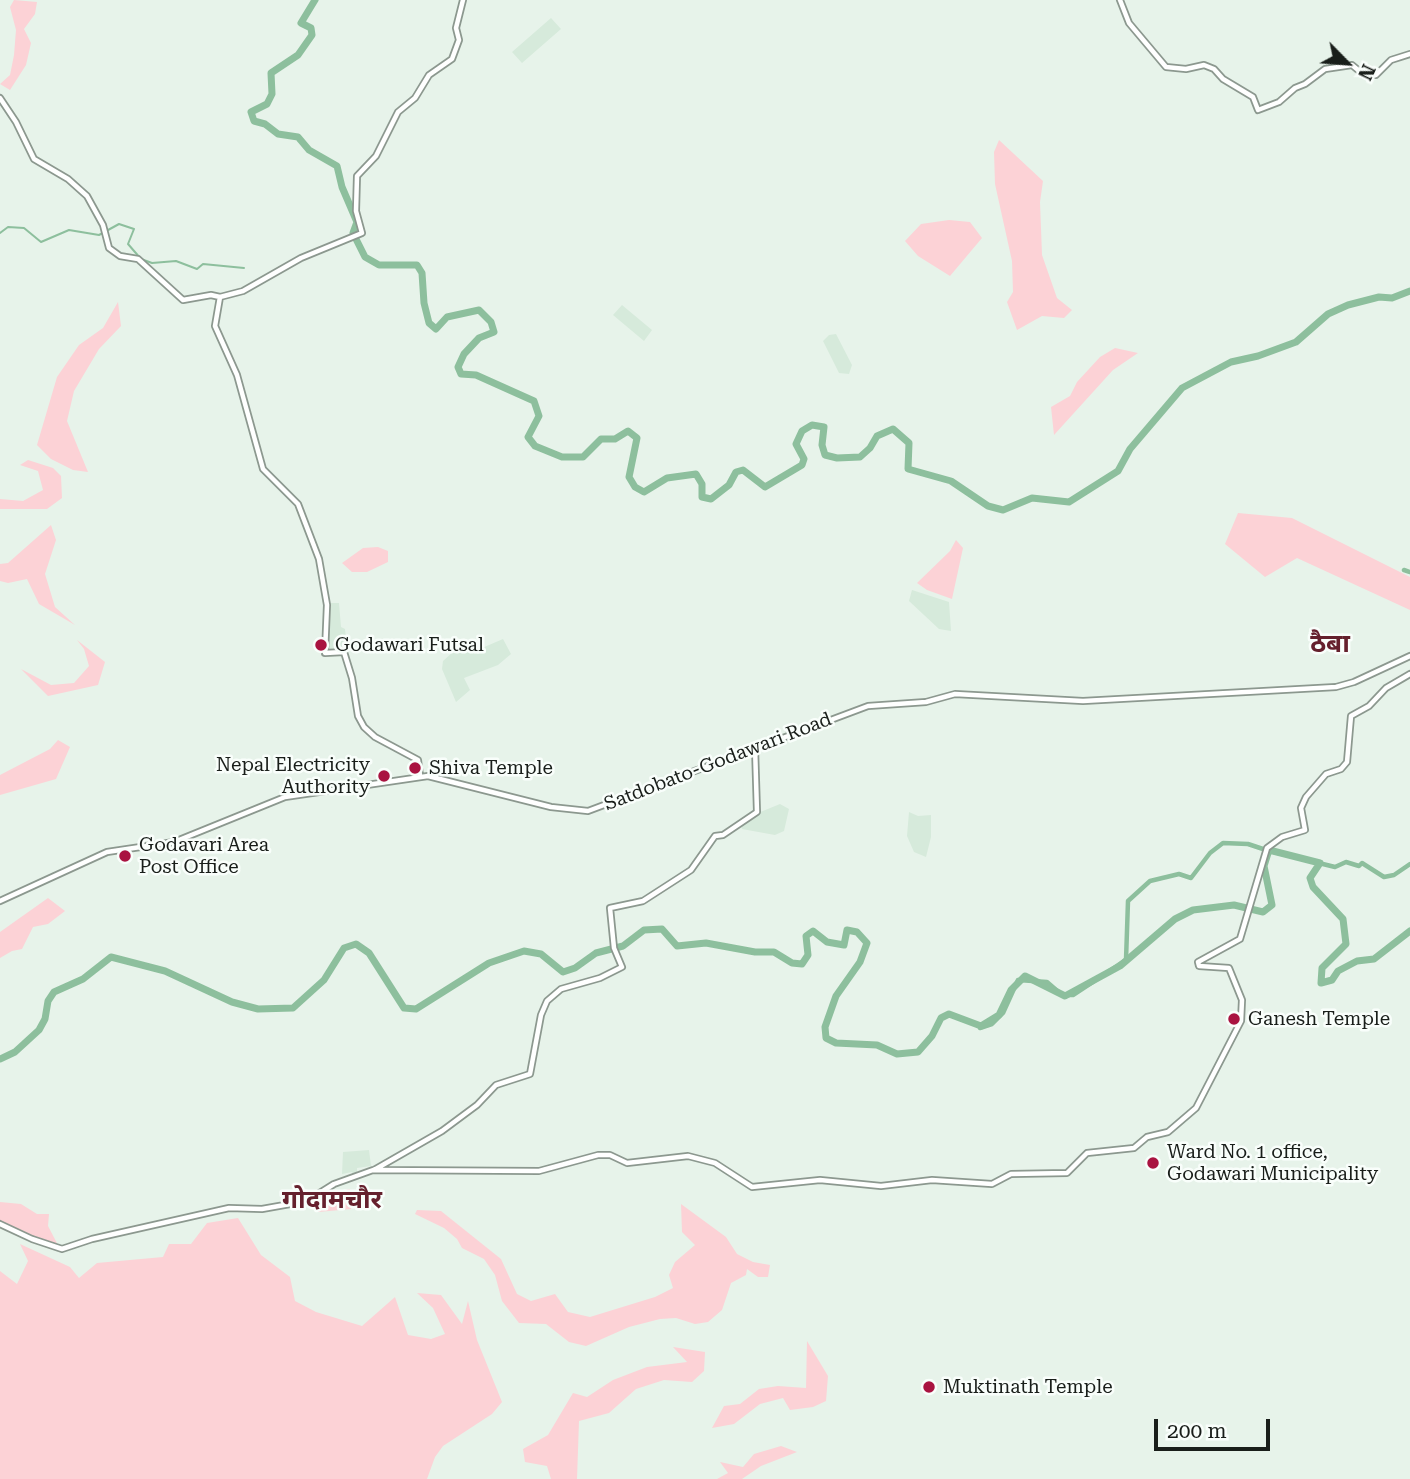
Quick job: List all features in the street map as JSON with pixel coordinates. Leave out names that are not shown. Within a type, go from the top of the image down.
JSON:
[{"type":"street","points":[[0,97],[34,159],[68,179],[87,196],[104,230],[109,248],[120,256],[138,259],[183,300],[211,295],[220,297],[243,291],[301,258],[362,233],[356,211],[357,176],[376,156],[398,112],[415,97],[429,75],[452,59],[459,40],[456,28],[463,0]]},
{"type":"street","points":[[1120,0],[1129,23],[1166,67],[1186,69],[1204,65],[1214,69],[1223,79],[1253,97],[1258,110],[1279,102],[1294,88],[1310,81],[1325,69],[1352,65],[1364,75],[1376,75],[1391,60],[1410,54]]},
{"type":"street","points":[[220,297],[215,326],[237,375],[263,469],[298,503],[313,540],[327,606],[326,653],[344,652],[352,678],[358,716],[364,727],[375,737],[418,760],[420,776]]},
{"type":"street","name":"Satdobato-Godawari Road","points":[[0,901],[107,852],[174,842],[285,797],[420,776],[435,777],[566,810],[588,811],[868,706],[926,702],[962,694],[1011,699],[1083,701],[1336,687],[1354,682],[1410,656]]},
{"type":"street","points":[[373,1170],[539,1171],[610,1155],[628,1163],[697,1157],[729,1171],[744,1184],[762,1188],[820,1180],[881,1186],[932,1180],[992,1184],[1011,1174],[1067,1173],[1087,1153],[1128,1150],[1140,1145],[1147,1137],[1168,1132],[1196,1108],[1244,1009],[1228,968],[1199,967],[1198,962],[1240,939],[1267,848],[1282,837],[1303,832],[1301,808],[1306,797],[1326,774],[1345,766],[1351,716],[1368,706],[1386,688],[1410,674]]},
{"type":"street","points":[[0,1224],[62,1249],[92,1239],[229,1208],[262,1209],[307,1201],[373,1170],[442,1131],[477,1105],[496,1086],[530,1074],[541,1015],[547,1001],[561,989],[622,967],[614,948],[610,908],[643,901],[691,870],[715,836],[723,835],[757,812],[755,747]]},
{"type":"shaded area","points":[[14,0],[37,2],[35,14],[24,29],[31,43],[26,65],[10,90],[0,84],[10,75],[14,55],[16,30],[10,7]]},
{"type":"shaded area","points":[[551,18],[561,29],[522,63],[512,52]]},
{"type":"shaded area","points":[[999,140],[1043,181],[1040,202],[1042,255],[1057,298],[1072,310],[1064,318],[1042,316],[1017,330],[1007,302],[1013,292],[1012,261],[995,184],[994,152]]},
{"type":"shaded area","points":[[949,220],[970,222],[982,238],[950,276],[918,256],[905,241],[921,224]]},
{"type":"shaded area","points":[[118,302],[121,326],[99,349],[74,391],[67,421],[88,472],[73,470],[51,459],[37,445],[57,377],[79,345],[103,328]]},
{"type":"shaded area","points":[[622,305],[652,330],[644,341],[613,315]]},
{"type":"shaded area","points":[[836,334],[852,365],[849,374],[839,373],[823,341],[829,335]]},
{"type":"shaded area","points":[[1115,348],[1138,353],[1113,370],[1054,435],[1051,407],[1070,396],[1077,382],[1100,357]]},
{"type":"shaded area","points":[[28,460],[53,468],[61,476],[62,498],[47,509],[0,509],[0,499],[23,501],[43,490],[38,471],[20,465]]},
{"type":"shaded area","points":[[1238,513],[1292,518],[1410,577],[1410,610],[1297,558],[1265,577],[1225,544]]},
{"type":"shaded area","points":[[51,525],[56,540],[45,574],[55,607],[75,625],[39,604],[27,579],[8,583],[0,581],[0,564],[8,563]]},
{"type":"shaded area","points":[[956,540],[963,548],[952,599],[927,590],[917,583],[950,551]]},
{"type":"shaded area","points":[[378,547],[388,551],[388,562],[367,572],[352,572],[342,563],[363,548]]},
{"type":"shaded area","points":[[912,590],[949,602],[951,631],[939,629],[909,601]]},
{"type":"shaded area","points":[[329,603],[339,603],[341,627],[345,629],[346,638],[343,651],[326,651]]},
{"type":"shaded area","points":[[503,639],[511,654],[498,665],[464,678],[470,690],[456,702],[442,669],[443,661],[453,652],[482,648]]},
{"type":"shaded area","points":[[77,640],[105,662],[98,685],[48,696],[21,669],[51,685],[74,683],[89,666],[84,649]]},
{"type":"shaded area","points":[[58,740],[70,747],[56,779],[0,795],[0,775],[50,749]]},
{"type":"shaded area","points":[[780,804],[789,809],[784,831],[775,835],[742,829],[741,825],[758,813]]},
{"type":"shaded area","points":[[909,812],[918,816],[931,815],[931,837],[926,857],[914,852],[907,836]]},
{"type":"shaded area","points":[[48,898],[65,911],[48,924],[33,927],[22,949],[0,958],[0,932]]},
{"type":"shaded area","points":[[369,1150],[371,1166],[357,1168],[357,1174],[342,1174],[343,1152]]},
{"type":"shaded area","points":[[350,1189],[351,1209],[318,1212],[317,1195]]},
{"type":"shaded area","points":[[0,1202],[21,1204],[37,1214],[49,1214],[48,1226],[59,1247],[28,1237],[0,1221]]},
{"type":"shaded area","points":[[681,1204],[726,1237],[737,1254],[753,1262],[770,1265],[768,1277],[758,1277],[747,1269],[746,1275],[731,1283],[722,1310],[708,1322],[695,1324],[676,1318],[660,1319],[629,1327],[586,1346],[569,1342],[546,1324],[519,1323],[502,1301],[495,1275],[484,1259],[462,1248],[457,1239],[444,1228],[415,1214],[417,1210],[441,1211],[501,1259],[517,1294],[531,1301],[555,1294],[568,1312],[590,1317],[655,1297],[673,1288],[669,1275],[675,1262],[695,1245],[682,1232]]},
{"type":"shaded area","points":[[238,1218],[261,1255],[290,1277],[295,1301],[316,1312],[362,1326],[395,1297],[408,1335],[431,1339],[445,1334],[433,1308],[417,1293],[441,1295],[462,1324],[468,1301],[477,1340],[502,1402],[492,1414],[443,1446],[435,1457],[427,1479],[0,1479],[0,1271],[17,1284],[28,1261],[20,1244],[70,1267],[79,1278],[97,1263],[163,1257],[169,1244],[191,1244],[207,1223]]},
{"type":"shaded area","points":[[807,1341],[828,1376],[826,1401],[813,1407],[790,1410],[783,1398],[760,1404],[734,1424],[712,1428],[724,1406],[740,1404],[759,1389],[778,1386],[806,1388]]},
{"type":"shaded area","points":[[673,1347],[705,1352],[704,1371],[692,1382],[664,1380],[636,1389],[609,1413],[579,1421],[577,1479],[551,1479],[547,1466],[525,1462],[523,1449],[548,1435],[573,1393],[587,1397],[613,1380],[647,1367],[687,1362]]},
{"type":"shaded area","points":[[781,1446],[797,1452],[761,1466],[742,1479],[717,1479],[728,1473],[720,1462],[743,1467],[754,1454]]},
{"type":"waterway","points":[[315,0],[301,23],[311,28],[312,35],[298,55],[271,73],[272,94],[267,104],[251,112],[254,121],[265,124],[278,134],[298,137],[309,150],[337,166],[342,187],[357,222],[353,233],[365,257],[379,265],[417,265],[422,273],[424,303],[429,323],[436,329],[447,317],[479,310],[491,322],[494,332],[479,338],[464,354],[458,367],[461,374],[476,375],[534,401],[539,416],[528,437],[535,446],[562,457],[583,457],[601,439],[615,439],[628,431],[637,438],[629,477],[635,487],[644,492],[667,478],[696,474],[702,484],[702,497],[711,499],[729,485],[736,472],[743,470],[765,487],[802,465],[804,459],[796,444],[802,431],[812,425],[824,427],[822,445],[825,455],[837,458],[860,457],[870,448],[877,436],[893,429],[909,443],[908,469],[951,481],[988,506],[1003,510],[1032,498],[1069,502],[1118,471],[1130,449],[1182,388],[1231,362],[1258,356],[1296,342],[1328,314],[1348,305],[1379,297],[1392,298],[1410,291]]},
{"type":"waterway","points":[[0,233],[8,227],[24,228],[41,242],[69,230],[99,235],[119,224],[134,229],[128,244],[141,259],[152,263],[176,261],[197,269],[203,264],[244,268]]},
{"type":"waterway","points":[[1404,570],[1410,572]]},
{"type":"waterway","points":[[980,1028],[992,1024],[1003,1013],[1018,980],[1047,982],[1062,995],[1073,995],[1126,960],[1128,901],[1150,881],[1179,874],[1191,878],[1210,853],[1223,843],[1248,844],[1263,849]]},
{"type":"waterway","points":[[0,1059],[15,1052],[39,1030],[45,1019],[48,1001],[54,992],[83,979],[111,957],[165,971],[232,1002],[258,1009],[293,1008],[324,980],[344,948],[356,944],[369,953],[404,1008],[416,1009],[489,963],[524,951],[541,954],[563,972],[575,968],[596,953],[623,946],[644,930],[662,929],[677,946],[706,943],[755,952],[774,952],[792,963],[802,964],[808,955],[806,936],[813,931],[827,942],[844,945],[847,930],[857,932],[867,943],[860,962],[836,996],[825,1027],[826,1038],[836,1043],[877,1045],[897,1054],[918,1052],[932,1036],[941,1018],[949,1014],[981,1026],[999,1015],[1011,990],[1025,976],[1065,996],[1120,966],[1175,919],[1193,910],[1234,905],[1263,912],[1272,905],[1264,866],[1269,850],[1320,863],[1310,878],[1313,887],[1343,919],[1346,944],[1322,968],[1321,983],[1332,980],[1338,971],[1357,961],[1374,959],[1410,931]]},
{"type":"waterway","points":[[1270,851],[1335,867],[1346,862],[1359,866],[1362,863],[1384,877],[1394,875],[1410,864]]},
{"type":"place","name":"Godawari Futsal","points":[[321,645]]},
{"type":"place","name":"Shiva Temple","points":[[415,768]]},
{"type":"place","name":"Nepal Electricity Authority","points":[[384,776]]},
{"type":"place","name":"Godavari Area Post Office","points":[[125,856]]},
{"type":"place","name":"Ganesh Temple","points":[[1234,1019]]},
{"type":"place","name":"Ward No. 1 office, Godawari Municipality","points":[[1153,1163]]},
{"type":"place","name":"Muktinath Temple","points":[[929,1387]]},
{"type":"district","name":"ठैबा","points":[[1330,644]]},
{"type":"district","name":"गोदामचौर","points":[[332,1200]]}]
